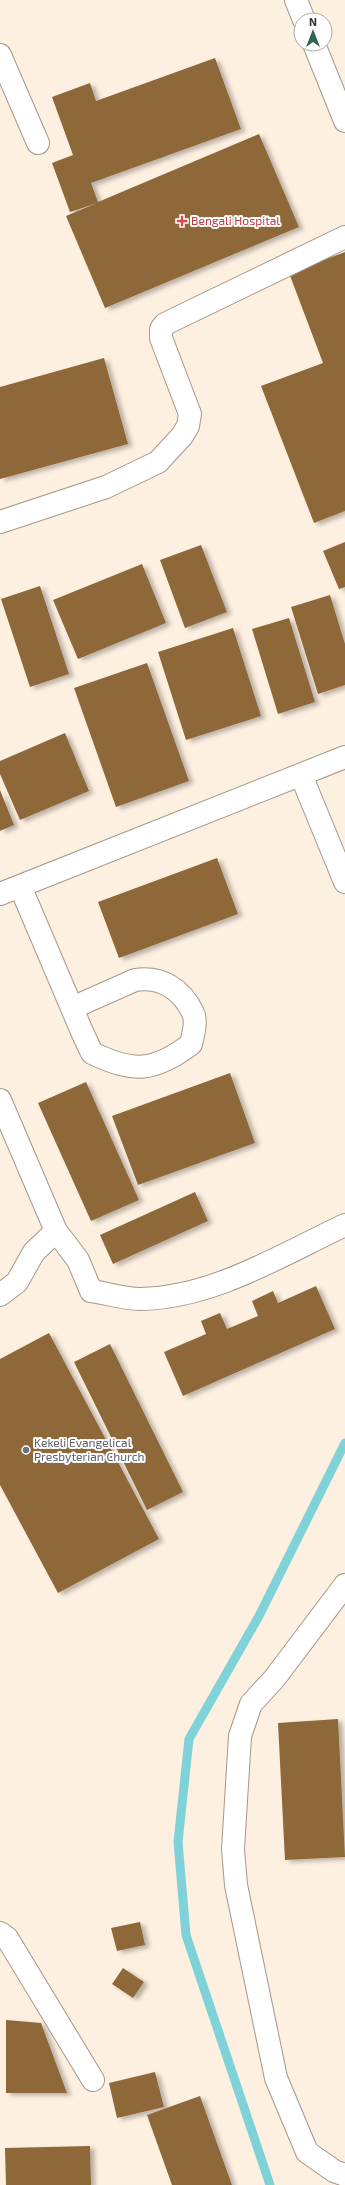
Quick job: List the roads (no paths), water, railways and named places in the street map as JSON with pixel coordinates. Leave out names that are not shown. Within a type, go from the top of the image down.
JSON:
[{"type":"street","points":[[296,0],[301,12]]},
{"type":"street","points":[[317,52],[345,121]]},
{"type":"street","points":[[0,55],[38,143]]},
{"type":"street","points":[[0,522],[106,487],[158,462],[182,436],[188,426],[190,414],[162,338],[162,329],[166,324],[345,237]]},
{"type":"street","points":[[0,894],[345,757]]},
{"type":"street","points":[[301,775],[345,882]]},
{"type":"street","points":[[20,886],[72,1008],[92,1053],[115,1064],[144,1067],[170,1060],[192,1044],[194,1033],[194,1014],[184,1000],[162,981],[146,978],[135,980],[72,1008]]},
{"type":"street","points":[[0,1100],[56,1231],[78,1260],[91,1291],[139,1299],[188,1292],[230,1279],[345,1225]]},
{"type":"street","points":[[0,1295],[17,1282],[34,1252],[56,1231]]},
{"type":"street","points":[[345,1585],[274,1679],[250,1704],[240,1736],[233,1849],[236,1885],[276,2078],[307,2152],[334,2171],[345,2175]]},
{"type":"street","points":[[0,1933],[7,1938],[93,2080]]},
{"type":"waterway","points":[[270,2185],[186,1935],[178,1842],[189,1739],[259,1616],[345,1443]]},
{"type":"place","name":"Bengali Hospital","points":[[182,221]]},
{"type":"place","name":"Kekeli Evangelical Presbyterian Church","points":[[26,1450]]}]
